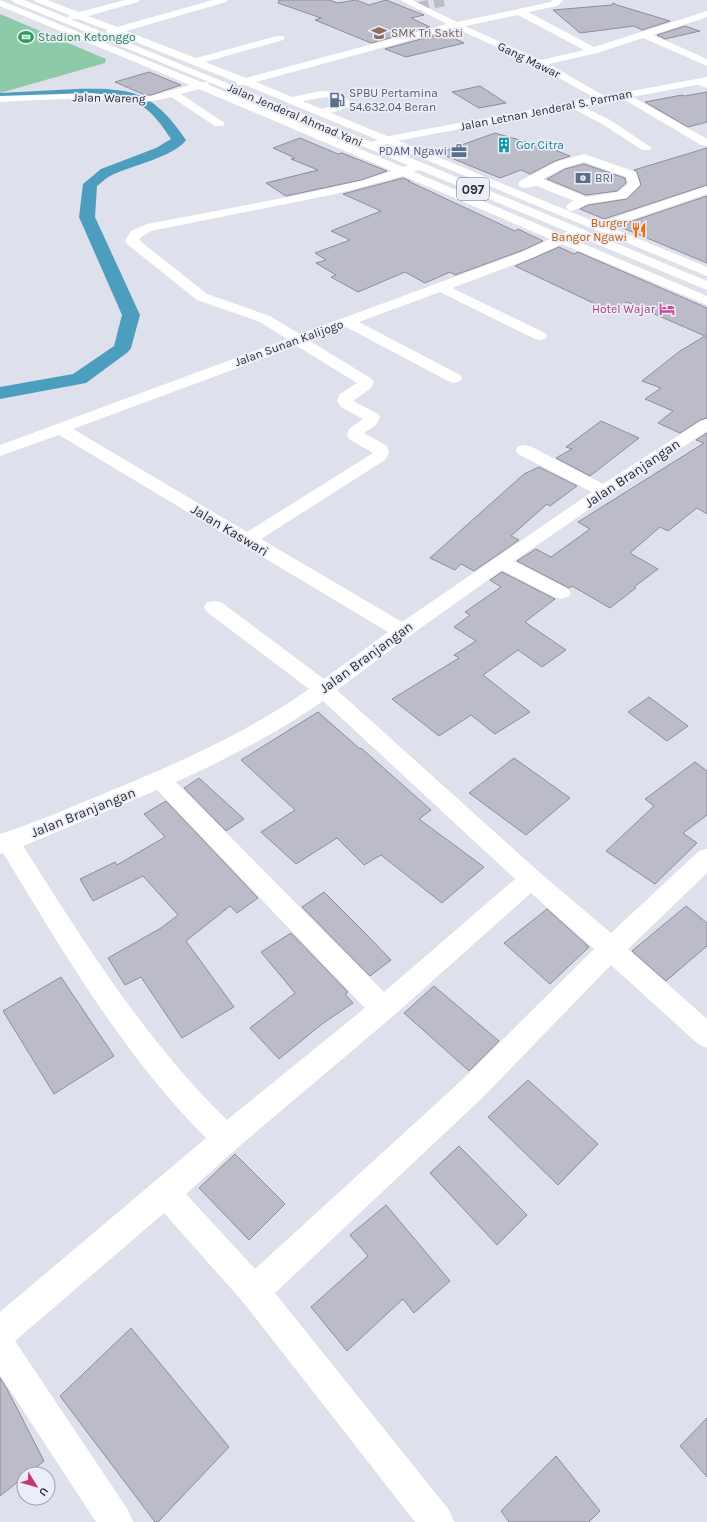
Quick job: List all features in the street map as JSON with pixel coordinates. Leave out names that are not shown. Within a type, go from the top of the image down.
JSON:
[{"type":"street","points":[[0,2],[7,0]]},
{"type":"street","points":[[19,1],[34,0]]},
{"type":"street","points":[[39,0],[246,82],[386,141],[707,272]]},
{"type":"street","points":[[63,20],[136,0]]},
{"type":"street","points":[[100,35],[223,0]]},
{"type":"street","name":"Gang Mawar","points":[[405,0],[455,25],[540,63],[602,99]]},
{"type":"street","points":[[230,87],[455,25],[554,4],[558,0]]},
{"type":"street","name":"Jalan Jenderal Ahmad Yani","points":[[19,1],[100,35],[215,80],[417,166],[707,286]]},
{"type":"street","points":[[0,2],[707,301]]},
{"type":"street","points":[[520,12],[592,51]]},
{"type":"street","points":[[540,63],[592,51],[707,14]]},
{"type":"street","points":[[645,35],[707,63]]},
{"type":"street","points":[[194,62],[280,38]]},
{"type":"street","name":"Jalan Wareng","points":[[0,99],[91,96],[130,100],[152,99],[215,80]]},
{"type":"street","name":"Jalan Letnan Jenderal S. Parman","points":[[370,146],[386,141],[572,104],[705,82]]},
{"type":"street","points":[[172,93],[219,124]]},
{"type":"street","points":[[292,101],[320,94],[329,94],[344,100],[346,103],[344,106],[321,113]]},
{"type":"street","points":[[624,95],[705,143]]},
{"type":"street","points":[[572,104],[608,123],[646,148]]},
{"type":"street","points":[[493,197],[529,182],[560,165],[584,158],[632,175],[634,185],[622,195],[585,201],[546,219]]},
{"type":"street","points":[[247,540],[372,461],[381,453],[381,450],[355,434],[355,432],[370,422],[372,417],[345,401],[346,397],[365,385],[366,382],[265,319],[202,297],[132,241],[136,234],[146,228],[244,210],[334,190],[402,172],[417,166]]},
{"type":"street","points":[[529,182],[539,182],[585,201]]},
{"type":"street","points":[[598,227],[707,190]]},
{"type":"street","name":"Jalan Sunan Kalijogo","points":[[0,451],[442,288],[528,255],[577,232]]},
{"type":"street","points":[[692,280],[707,272]]},
{"type":"street","points":[[442,288],[540,336]]},
{"type":"street","points":[[347,322],[454,378]]},
{"type":"street","name":"Jalan Branjangan","points":[[4,843],[161,780],[274,722],[604,491],[707,424]]},
{"type":"street","name":"Jalan Kaswari","points":[[59,428],[402,631]]},
{"type":"street","points":[[524,450],[604,491]]},
{"type":"street","points":[[502,562],[561,593]]},
{"type":"street","points":[[214,606],[323,689],[531,879],[704,1027]]},
{"type":"street","points":[[161,780],[383,1009]]},
{"type":"street","points":[[4,843],[118,1013],[162,1071],[226,1140]]},
{"type":"street","points":[[254,1291],[472,1089],[611,949],[707,858]]},
{"type":"street","points":[[0,1333],[226,1140],[383,1009],[531,879]]},
{"type":"street","points":[[165,1193],[254,1291],[437,1522]]},
{"type":"street","points":[[0,1347],[116,1522]]},
{"type":"green space","name":"Stadion Ketonggo","points":[[0,14],[106,59],[105,63],[0,93]]},
{"type":"building","points":[[279,0],[329,0],[338,3],[356,0],[369,5],[386,0],[424,15],[411,18],[430,27],[371,43],[315,20],[321,18],[278,3]]},
{"type":"building","points":[[613,3],[670,21],[642,30],[634,26],[580,33],[553,10],[612,5]]},
{"type":"building","points":[[685,26],[700,31],[665,39],[657,35]]},
{"type":"building","points":[[443,33],[464,43],[406,57],[385,49]]},
{"type":"building","points":[[149,72],[181,85],[151,95],[145,95],[115,82]]},
{"type":"building","points":[[480,86],[506,103],[479,108],[452,92]]},
{"type":"building","points":[[707,92],[707,122],[688,127],[645,102],[682,95],[685,96]]},
{"type":"building","points":[[495,133],[555,150],[570,156],[555,161],[530,174],[521,170],[500,178],[439,153]]},
{"type":"building","points":[[300,138],[338,154],[342,153],[387,171],[361,180],[286,196],[266,183],[318,170],[291,159],[295,158],[273,148]]},
{"type":"building","points":[[707,148],[707,185],[604,219],[580,209],[588,205],[627,199],[641,185],[637,172],[634,170]]},
{"type":"building","name":"BRI","points":[[584,164],[625,178],[626,183],[617,191],[586,195],[547,179],[565,169]]},
{"type":"building","points":[[403,178],[515,231],[518,229],[543,241],[521,251],[455,275],[450,272],[425,283],[405,272],[358,292],[331,277],[336,275],[316,263],[326,260],[315,253],[350,240],[331,231],[381,211],[343,194]]},
{"type":"building","points":[[707,196],[707,263],[618,226]]},
{"type":"building","points":[[559,247],[574,254],[578,252],[707,308],[707,418],[700,420],[680,433],[658,423],[673,411],[645,399],[661,388],[642,381],[680,351],[705,336],[627,302],[610,311],[515,266]]},
{"type":"building","points":[[601,421],[639,438],[590,476],[556,458],[572,449],[566,447]]},
{"type":"building","points":[[707,433],[707,514],[697,508],[668,531],[660,527],[630,553],[658,569],[610,608],[572,586],[569,588],[517,561],[536,549],[551,557],[590,529],[578,522],[704,443],[696,440]]},
{"type":"building","points":[[539,467],[577,486],[550,506],[547,504],[511,536],[519,540],[474,571],[461,564],[455,570],[430,558],[524,474]]},
{"type":"building","points":[[502,572],[555,599],[525,622],[566,650],[542,667],[518,650],[483,675],[530,712],[495,734],[471,715],[439,736],[392,699],[459,658],[454,655],[476,641],[454,627],[470,615],[465,612],[501,587],[490,580]]},
{"type":"building","points":[[649,697],[688,726],[667,741],[628,712]]},
{"type":"building","points":[[318,712],[431,810],[419,819],[484,867],[442,903],[381,855],[364,865],[337,838],[296,864],[261,832],[295,810],[241,760]]},
{"type":"building","points":[[514,758],[570,798],[526,835],[469,793]]},
{"type":"building","points":[[695,762],[707,771],[707,815],[683,833],[697,843],[655,884],[606,851],[654,806],[645,799]]},
{"type":"building","points":[[199,778],[244,819],[226,831],[184,788]]},
{"type":"building","points":[[166,801],[258,898],[237,913],[230,906],[186,941],[234,1007],[182,1038],[141,977],[125,985],[108,958],[161,928],[178,915],[143,876],[93,901],[80,879],[115,862],[117,865],[165,837],[144,814]]},
{"type":"building","points":[[324,892],[391,960],[370,976],[302,907]]},
{"type":"building","points":[[686,906],[707,923],[707,946],[666,981],[632,951]]},
{"type":"building","points":[[547,909],[589,947],[550,984],[504,943]]},
{"type":"building","points":[[291,933],[348,992],[345,994],[353,1003],[322,1024],[279,1059],[250,1028],[295,993],[261,952]]},
{"type":"building","points":[[61,977],[114,1056],[54,1094],[3,1011]]},
{"type":"building","points":[[434,986],[499,1041],[469,1071],[404,1013]]},
{"type":"building","points":[[528,1080],[598,1144],[558,1185],[488,1117]]},
{"type":"building","points":[[459,1146],[527,1215],[497,1245],[430,1173]]},
{"type":"building","points":[[235,1154],[285,1204],[249,1240],[199,1188]]},
{"type":"building","points":[[386,1205],[450,1281],[414,1313],[403,1299],[347,1351],[311,1307],[368,1256],[350,1235]]},
{"type":"building","points":[[131,1328],[229,1447],[158,1522],[155,1522],[60,1396]]},
{"type":"building","points":[[0,1378],[44,1461],[38,1466],[16,1466],[16,1483],[0,1496]]},
{"type":"building","points":[[707,1418],[707,1477],[680,1446]]},
{"type":"building","points":[[556,1456],[600,1511],[589,1522],[509,1522],[501,1511]]},
{"type":"waterway","points":[[0,97],[97,92],[117,93],[133,97],[146,103],[164,121],[179,140],[161,151],[106,172],[90,184],[87,217],[131,315],[122,348],[79,379],[0,393]]},
{"type":"tunnel","points":[[419,7],[449,0]]},
{"type":"place","name":"SMK Tri Sakti","points":[[379,33]]},
{"type":"place","name":"Stadion Ketonggo","points":[[26,37]]},
{"type":"place","name":"SPBU Pertamina 54.632.04 Beran","points":[[337,100]]},
{"type":"place","name":"Gor Citra","points":[[504,145]]},
{"type":"place","name":"PDAM Ngawi","points":[[459,151]]},
{"type":"place","name":"BRI","points":[[583,178]]},
{"type":"place","name":"Burger Bangor Ngawi","points":[[639,230]]},
{"type":"place","name":"Hotel Wajar","points":[[667,309]]}]
